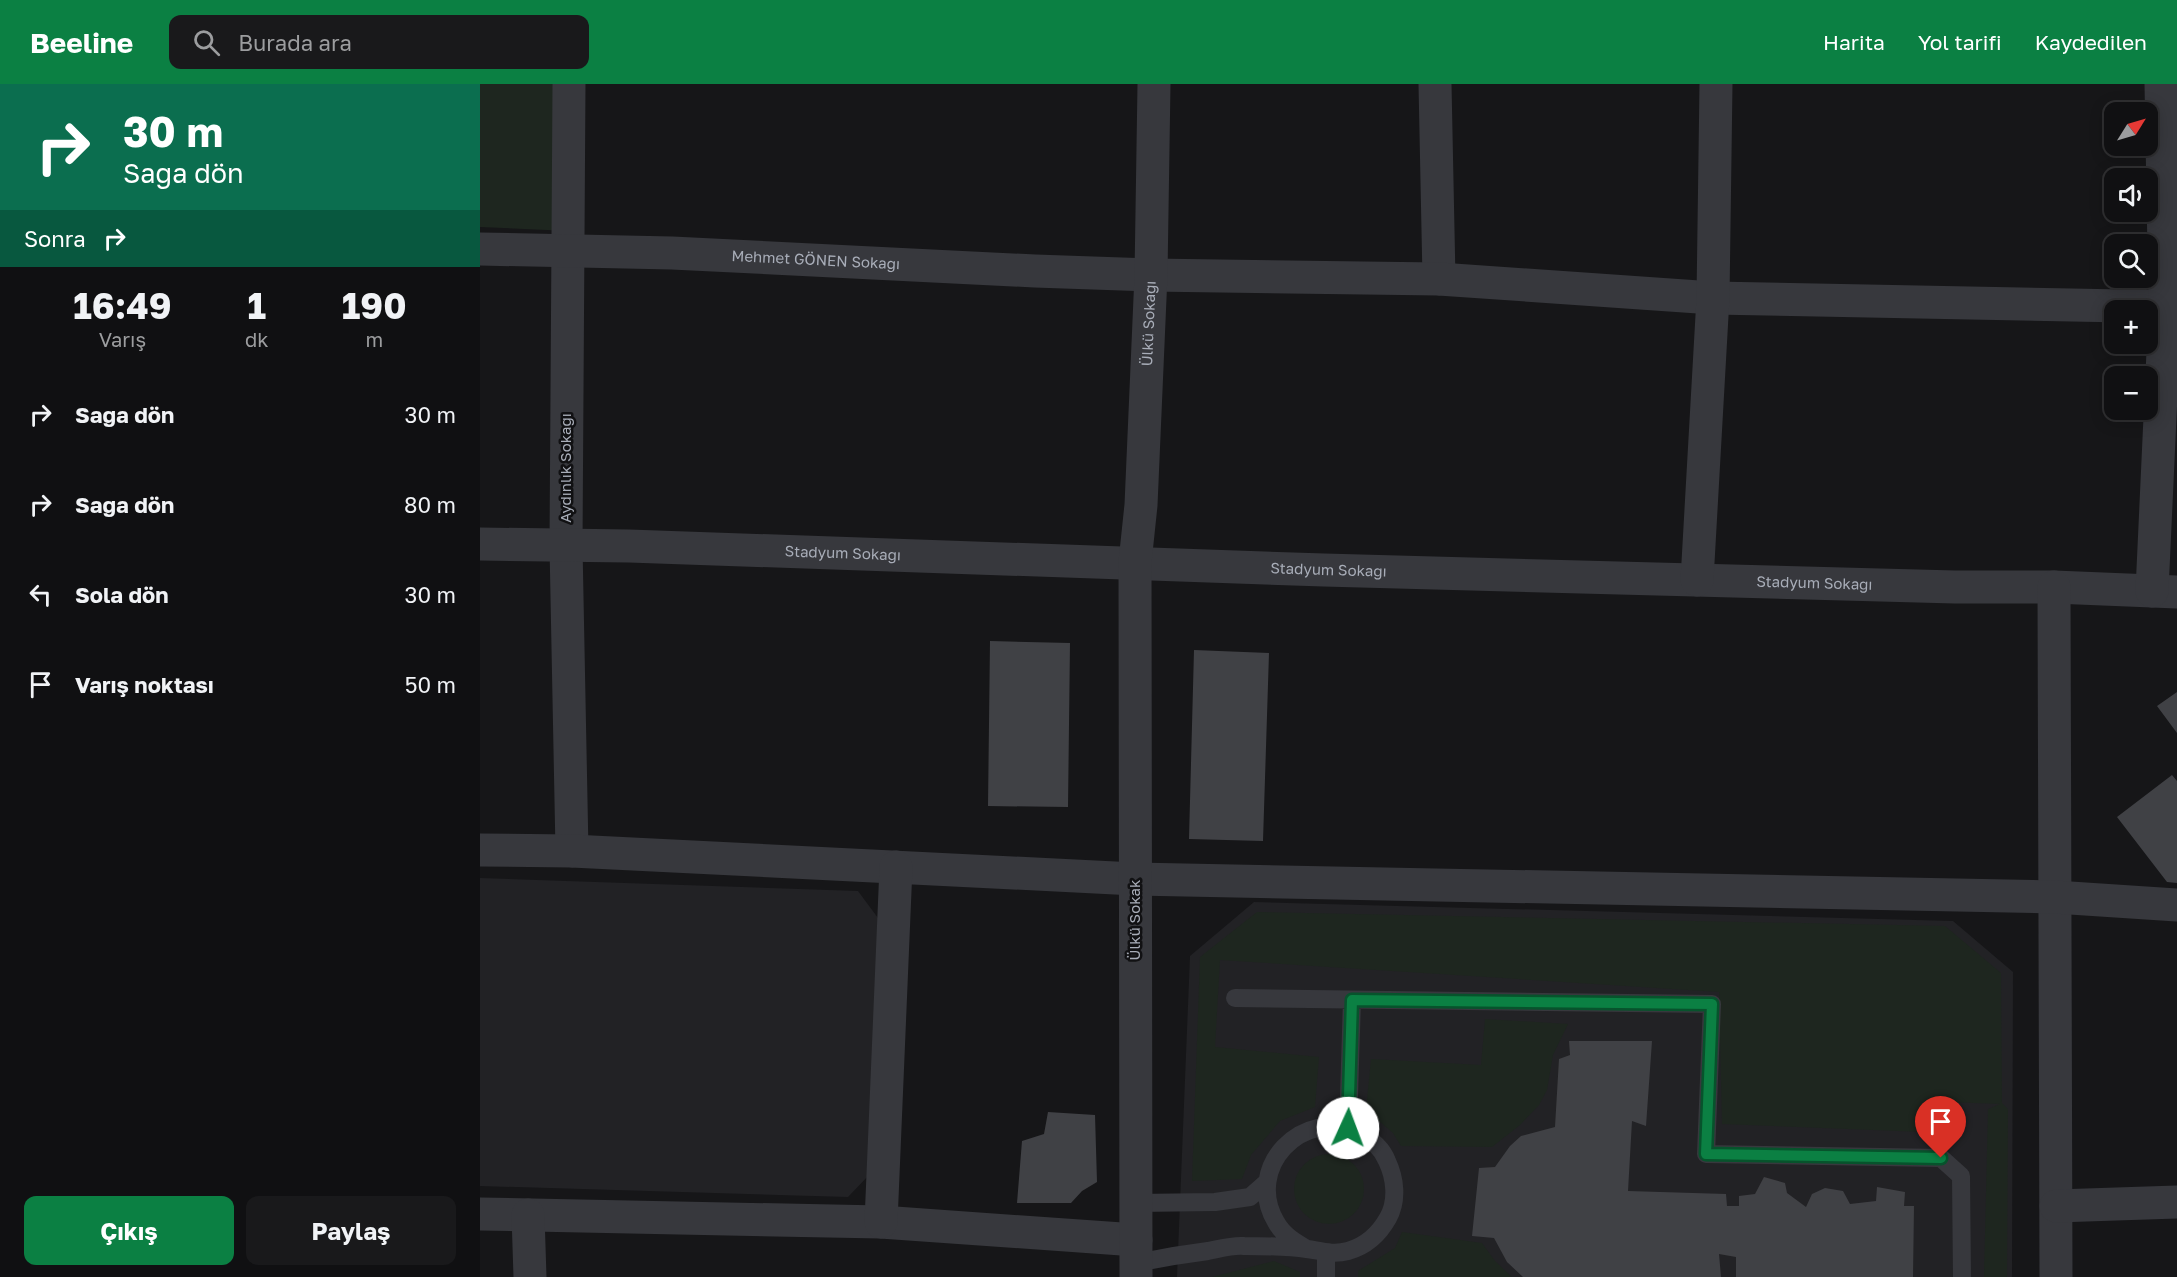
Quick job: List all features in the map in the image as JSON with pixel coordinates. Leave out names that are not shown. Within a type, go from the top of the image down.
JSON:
[{"type":"street","name":"Aydınlık Sokağı","points":[[569,84],[566,546],[572,851]]},
{"type":"street","name":"Ülkü Sokağı","points":[[1135,562],[1141,505],[1151,275],[1154,84]]},
{"type":"street","points":[[1434,84],[1439,279]]},
{"type":"street","points":[[1697,580],[1713,298],[1716,84]]},
{"type":"street","points":[[2162,84],[2171,307],[2165,591]]},
{"type":"street","name":"Mehmet GÖNEN Sokağı","points":[[480,249],[672,253],[1151,275],[1439,279],[1713,298],[2171,307]]},
{"type":"street","name":"Stadyum Sokağı","points":[[480,544],[628,546],[1697,580],[2165,591]]},
{"type":"street","name":"Ülkü Sokak","points":[[1135,562],[1136,1260]]},
{"type":"street","points":[[2054,587],[2056,1277]]},
{"type":"street","points":[[480,850],[572,851],[1135,879],[2055,897],[2177,905]]},
{"type":"street","points":[[880,1222],[897,867]]},
{"type":"street","points":[[2056,1206],[2177,1202]]},
{"type":"street","points":[[480,1214],[880,1222],[1136,1260]]},
{"type":"street","points":[[528,1215],[530,1277]]},
{"type":"lane","points":[[1235,998],[1712,1004],[1706,1154],[1941,1158],[1961,1176],[1962,1277]]},
{"type":"lane","points":[[1348,1128],[1352,1000]]},
{"type":"lane","points":[[1136,1260],[1241,1245],[1306,1249],[1326,1254],[1346,1252],[1364,1245],[1380,1232],[1390,1215],[1395,1195],[1393,1173],[1384,1153],[1368,1137],[1348,1128],[1326,1125],[1305,1131],[1286,1144],[1273,1161],[1267,1182],[1269,1205],[1276,1223],[1289,1238],[1306,1249]]},
{"type":"lane","points":[[1136,1203],[1215,1202],[1250,1197],[1267,1182]]},
{"type":"lane","points":[[1326,1254],[1326,1277]]},
{"type":"shaded area","points":[[480,84],[569,84],[569,231],[480,227]]},
{"type":"shaded area","points":[[480,878],[858,891],[878,918],[871,1173],[848,1197],[480,1186]]},
{"type":"shaded area","points":[[1254,902],[1953,921],[2013,972],[2012,1277],[1177,1277],[1190,956]]},
{"type":"shaded area","points":[[1257,912],[1945,926],[2001,973],[2002,1103],[2008,1109],[2007,1277],[1984,1277],[1988,1109],[2000,1104],[1948,1102],[1949,1133],[1722,1124],[1719,992],[1220,960],[1215,1047],[1319,1057],[1315,1107],[1280,1121],[1251,1155],[1242,1179],[1192,1181],[1200,957]]},
{"type":"shaded area","points":[[1485,1019],[1568,1024],[1553,1055],[1547,1090],[1539,1105],[1520,1125],[1492,1147],[1401,1146],[1393,1133],[1366,1110],[1371,1059],[1481,1065]]},
{"type":"shaded area","points":[[1329,1154],[1342,1157],[1354,1164],[1361,1176],[1364,1189],[1361,1202],[1354,1214],[1342,1221],[1329,1224],[1316,1221],[1304,1214],[1297,1202],[1294,1189],[1297,1176],[1304,1164],[1316,1157]]},
{"type":"shaded area","points":[[1402,1232],[1482,1243],[1495,1261],[1512,1277],[1358,1277],[1358,1271],[1395,1248]]},
{"type":"shaded area","points":[[1274,1261],[1300,1272],[1300,1277],[1212,1277]]},
{"type":"building","points":[[990,641],[1070,643],[1068,807],[988,806]]},
{"type":"building","points":[[1194,650],[1269,653],[1263,841],[1189,839]]},
{"type":"building","points":[[2177,692],[2177,733],[2157,706]]},
{"type":"building","points":[[2172,775],[2177,781],[2177,883],[2167,882],[2117,817]]},
{"type":"building","points":[[1569,1041],[1652,1041],[1646,1126],[1632,1121],[1628,1191],[1726,1194],[1727,1206],[1739,1206],[1739,1196],[1755,1194],[1764,1177],[1785,1183],[1787,1193],[1806,1207],[1812,1194],[1825,1188],[1843,1191],[1850,1204],[1876,1201],[1877,1187],[1905,1192],[1904,1206],[1914,1206],[1913,1277],[1736,1277],[1736,1257],[1719,1254],[1721,1277],[1523,1277],[1507,1262],[1494,1238],[1472,1236],[1479,1168],[1495,1167],[1510,1146],[1521,1136],[1555,1127],[1559,1059],[1570,1055]]},
{"type":"building","points":[[1048,1112],[1095,1115],[1097,1182],[1082,1191],[1071,1203],[1017,1203],[1022,1141],[1044,1134]]},
{"type":"route","points":[[1348,1128],[1352,1000],[1712,1004],[1706,1154],[1941,1158]]}]
